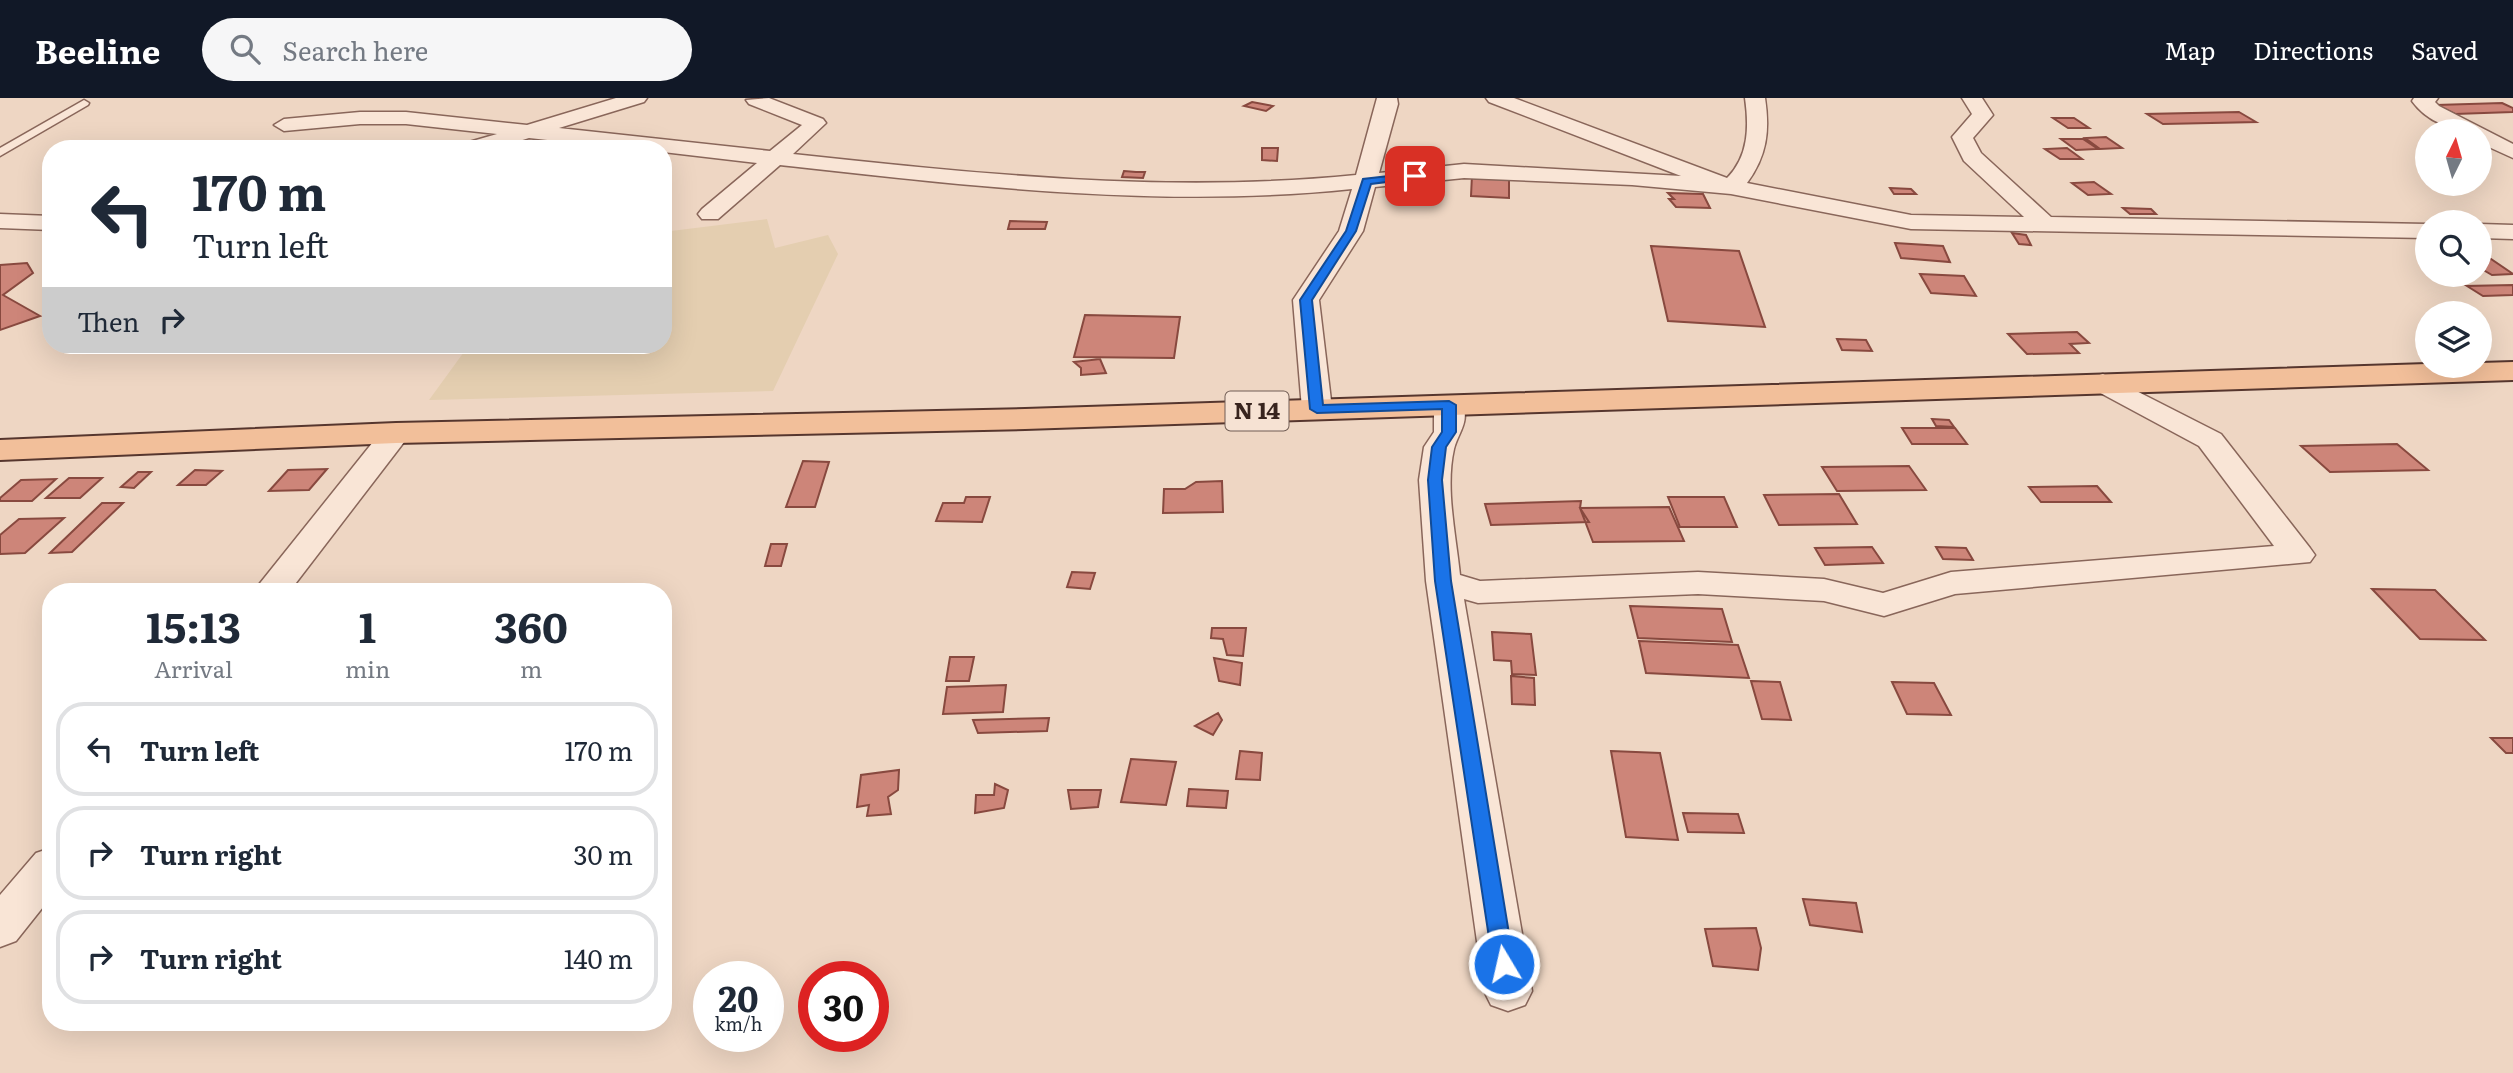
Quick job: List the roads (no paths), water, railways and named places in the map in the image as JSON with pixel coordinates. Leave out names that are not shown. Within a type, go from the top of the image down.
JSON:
[{"type":"main road","name":"N 14","points":[[0,450],[396,433],[1025,419],[2513,371]]},
{"type":"street","points":[[501,140],[637,98]]},
{"type":"street","points":[[710,214],[816,123],[756,100],[757,98]]},
{"type":"street","points":[[1317,409],[1306,300],[1351,231],[1388,104],[1387,98]]},
{"type":"street","points":[[1496,98],[1731,187]]},
{"type":"street","points":[[1731,187],[1747,173],[1756,145],[1759,118],[1755,98]]},
{"type":"street","points":[[1972,98],[1983,115],[1962,138],[1972,156],[2047,226]]},
{"type":"street","points":[[2428,98],[2422,101],[2449,119]]},
{"type":"street","points":[[284,125],[360,118],[406,118],[612,140]]},
{"type":"street","points":[[2492,141],[2513,152]]},
{"type":"street","points":[[672,147],[967,179],[1135,188],[1289,189],[1464,171],[1632,178],[1731,187],[1911,222],[2415,231]]},
{"type":"street","points":[[0,221],[42,223]]},
{"type":"street","points":[[2492,231],[2513,232]]},
{"type":"street","points":[[1443,581],[1478,592],[1698,583],[1824,590],[1884,605],[1951,583],[2298,555],[2210,440],[2103,383]]},
{"type":"street","points":[[1449,405],[1449,432],[1439,447],[1435,480],[1443,581],[1508,991]]},
{"type":"street","points":[[277,583],[396,433]]},
{"type":"street","points":[[0,929],[42,876]]},
{"type":"lane","points":[[0,153],[84,103]]}]
